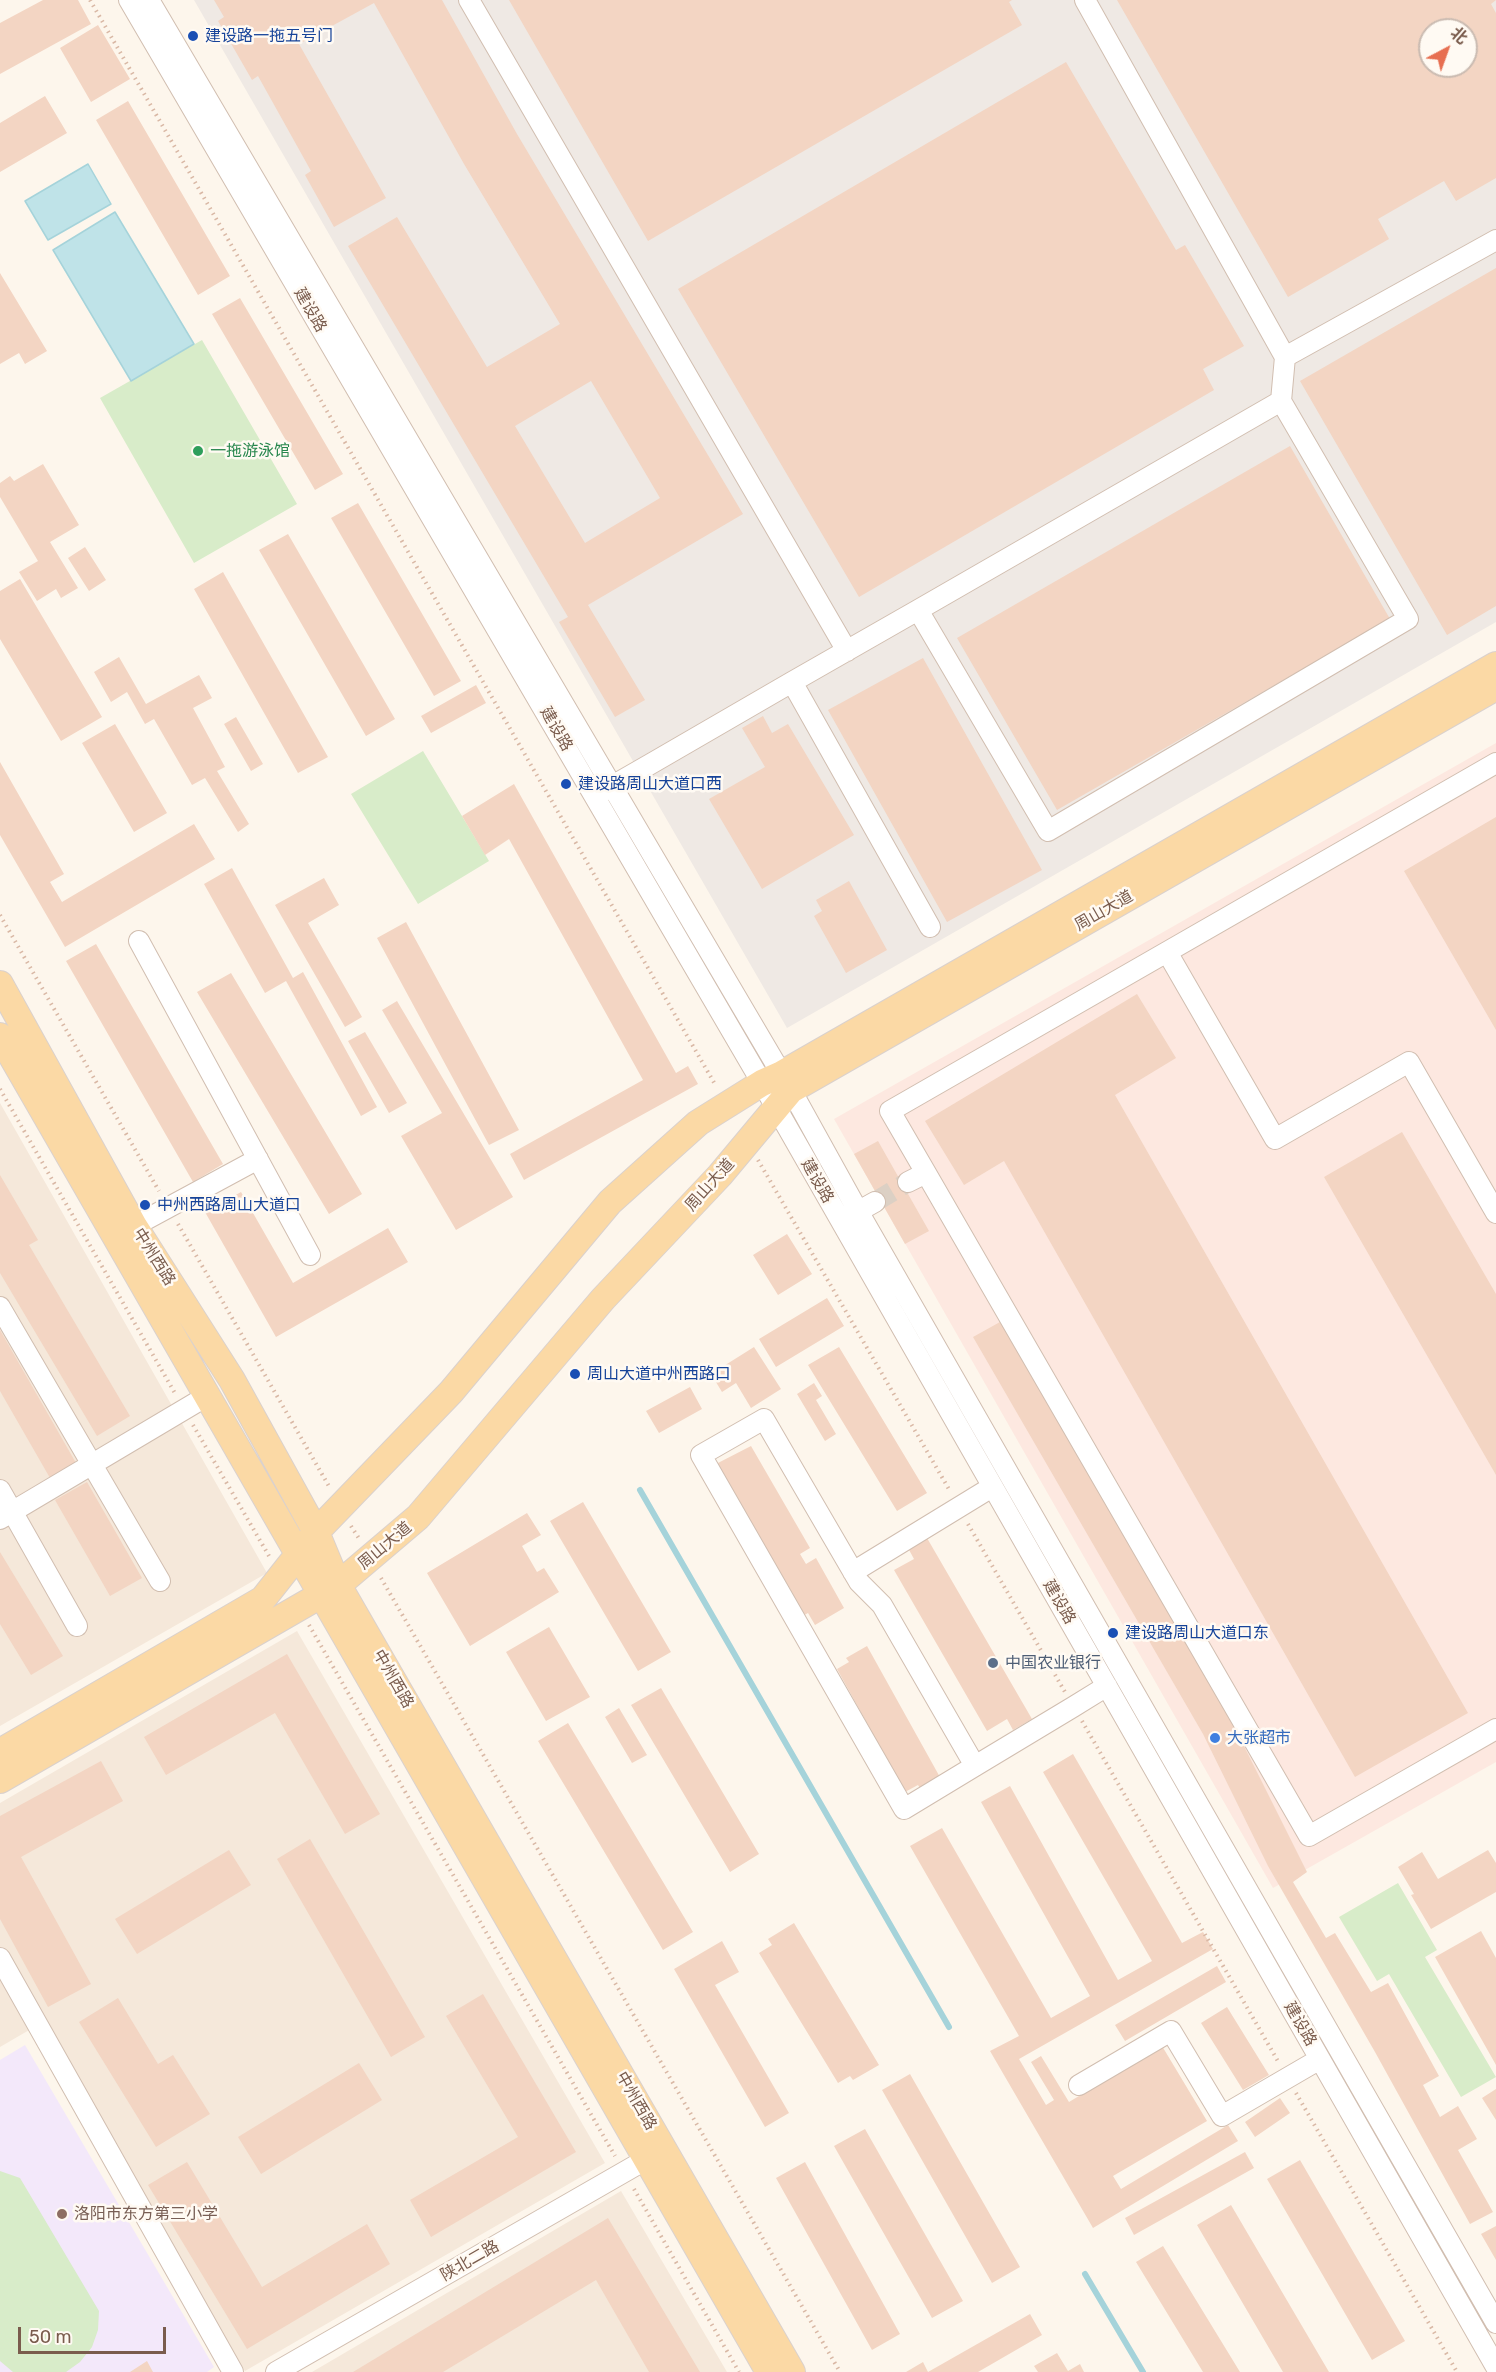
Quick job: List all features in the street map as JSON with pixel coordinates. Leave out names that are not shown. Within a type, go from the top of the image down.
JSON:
[{"type":"main road","name":"周山大道","points":[[0,1780],[319,1596],[370,1558],[418,1517],[603,1299],[720,1175],[748,1142],[777,1089],[1496,665]]},
{"type":"main road","name":"周山大道","points":[[0,1752],[263,1599],[316,1532],[451,1392],[610,1202],[698,1123],[726,1105],[777,1089],[1496,687]]},
{"type":"main road","name":"中州西路","points":[[0,984],[134,1226],[232,1380],[316,1532],[319,1596]]},
{"type":"main road","name":"中州西路","points":[[0,1036],[319,1596],[655,2155],[792,2372]]},
{"type":"main road","name":"中州西路","points":[[655,2155],[770,2372]]},
{"type":"street","name":"建设路","points":[[129,0],[603,792],[777,1089],[841,1222],[1496,2367]]},
{"type":"street","name":"建设路","points":[[149,0],[603,792]]},
{"type":"street","points":[[469,0],[847,651]]},
{"type":"street","points":[[918,610],[1048,831],[1408,620],[1281,401],[1285,357],[1085,0]]},
{"type":"street","points":[[1285,357],[1496,240]]},
{"type":"street","points":[[603,792],[1281,401]]},
{"type":"street","points":[[792,682],[930,927]]},
{"type":"street","points":[[1496,763],[890,1111],[917,1178],[1309,1836],[1496,1729]]},
{"type":"street","points":[[139,941],[310,1255]]},
{"type":"street","points":[[1167,952],[1275,1138],[1409,1062],[1496,1213]]},
{"type":"street","name":"建设路","points":[[777,1089],[867,1207],[1496,2324]]},
{"type":"street","points":[[134,1226],[258,1159]]},
{"type":"street","points":[[841,1222],[867,1207]]},
{"type":"street","points":[[0,1307],[160,1581]]},
{"type":"street","points":[[6,1516],[207,1396]]},
{"type":"street","points":[[975,1766],[882,1605],[859,1582],[764,1419],[701,1455],[904,1809],[1074,1707],[1107,1686]]},
{"type":"street","points":[[853,1572],[992,1487]]},
{"type":"street","points":[[0,1490],[6,1516],[77,1626]]},
{"type":"street","points":[[0,1958],[234,2372]]},
{"type":"street","points":[[1079,2085],[1171,2031],[1222,2116],[1320,2059]]},
{"type":"street","name":"陕北二路","points":[[276,2372],[655,2155]]},
{"type":"path","points":[[90,0],[726,1105]]},
{"type":"path","points":[[0,915],[840,2372]]},
{"type":"path","points":[[0,1089],[281,1576]]},
{"type":"path","points":[[748,1142],[1457,2372]]},
{"type":"path","points":[[319,1596],[624,2172],[739,2372]]},
{"type":"shaded area","points":[[194,0],[1496,0],[1496,622],[787,1028]]},
{"type":"shaded area","points":[[1496,743],[1496,1762],[1273,1888],[834,1119]]},
{"type":"shaded area","points":[[0,1103],[267,1573],[0,1726]]},
{"type":"shaded area","points":[[297,1631],[605,2163],[245,2371],[43,2022],[0,2047],[0,1803]]},
{"type":"shaded area","name":"洛阳市东方第三小学","points":[[25,2045],[214,2367],[207,2372],[0,2372],[0,2060]]},
{"type":"shaded area","points":[[621,2191],[727,2372],[312,2372]]},
{"type":"green space","name":"一拖游泳馆","points":[[202,340],[297,504],[194,563],[100,398]]},
{"type":"green space","points":[[423,751],[489,861],[418,904],[351,794]]},
{"type":"green space","points":[[1398,1883],[1437,1950],[1425,1957],[1496,2077],[1461,2097],[1389,1974],[1377,1981],[1339,1917]]},
{"type":"green space","points":[[0,2171],[20,2178],[99,2311],[98,2330],[92,2347],[80,2362],[66,2372],[13,2372],[0,2361]]},
{"type":"water","points":[[88,164],[111,204],[48,240],[25,201]]},
{"type":"water","points":[[115,212],[194,344],[131,381],[53,250]]},
{"type":"building","points":[[43,0],[78,0],[91,24],[0,74],[0,23]]},
{"type":"building","points":[[214,0],[442,0],[517,134],[743,514],[588,605],[645,700],[615,717],[559,622],[568,617],[348,246],[397,217],[487,367],[560,324],[464,164],[374,3],[299,44],[386,198],[334,227],[305,175],[311,171],[258,76],[252,80],[218,21],[224,17]],"holes":[[[591,381],[660,498],[585,543],[515,426]]]},
{"type":"building","points":[[509,0],[1012,0],[1009,2],[1022,25],[648,241]]},
{"type":"building","points":[[1117,0],[1496,0],[1491,4],[1496,13],[1496,178],[1456,201],[1444,181],[1378,219],[1389,239],[1288,297]]},
{"type":"building","points":[[98,25],[130,79],[91,102],[60,48]]},
{"type":"building","points":[[1066,62],[1176,250],[1185,245],[1244,346],[1203,369],[1214,390],[859,597],[678,289]]},
{"type":"building","points":[[45,96],[67,133],[0,172],[0,123]]},
{"type":"building","points":[[128,101],[230,276],[198,295],[96,120]]},
{"type":"building","points":[[1496,268],[1496,606],[1447,635],[1300,381]]},
{"type":"building","points":[[0,273],[47,351],[25,364],[19,353],[0,364]]},
{"type":"building","points":[[240,298],[343,474],[315,490],[212,314]]},
{"type":"building","points":[[1290,446],[1390,619],[1057,810],[957,638]]},
{"type":"building","points":[[43,464],[79,525],[50,542],[78,588],[61,598],[56,589],[37,601],[19,572],[38,561],[0,497],[0,483],[10,476],[14,481]]},
{"type":"building","points":[[358,503],[461,681],[434,696],[331,518]]},
{"type":"building","points":[[288,534],[395,719],[366,736],[259,550]]},
{"type":"building","points":[[85,547],[106,580],[89,591],[68,558]]},
{"type":"building","points":[[223,572],[328,757],[298,773],[194,589]]},
{"type":"building","points":[[20,579],[102,717],[61,741],[0,639],[0,591]]},
{"type":"building","points":[[119,657],[146,704],[199,675],[212,698],[193,708],[225,767],[217,771],[249,824],[238,832],[205,778],[192,785],[154,719],[145,724],[127,692],[111,702],[94,672]]},
{"type":"building","points":[[923,658],[1042,870],[947,922],[828,710]]},
{"type":"building","points":[[476,685],[486,703],[431,733],[421,716]]},
{"type":"building","points":[[763,716],[772,733],[788,724],[854,835],[762,889],[709,799],[765,767],[742,728]]},
{"type":"building","points":[[236,717],[263,764],[251,771],[224,724]]},
{"type":"building","points":[[115,724],[167,813],[134,832],[82,743]]},
{"type":"building","points":[[0,762],[64,874],[50,882],[62,902],[194,824],[215,859],[65,947],[0,835]]},
{"type":"building","points":[[514,784],[676,1073],[688,1066],[698,1084],[524,1180],[510,1154],[643,1080],[509,839],[485,855],[462,816]]},
{"type":"building","points":[[1496,817],[1496,1030],[1404,871]]},
{"type":"building","points":[[232,868],[293,978],[303,972],[377,1107],[361,1116],[286,981],[265,993],[204,884]]},
{"type":"building","points":[[324,878],[339,905],[308,923],[362,1017],[345,1027],[275,905]]},
{"type":"building","points":[[849,881],[887,950],[846,973],[814,916],[822,911],[816,900]]},
{"type":"building","points":[[406,922],[519,1130],[489,1145],[377,938]]},
{"type":"building","points":[[96,944],[223,1164],[193,1182],[66,961]]},
{"type":"building","points":[[231,973],[362,1194],[329,1214],[197,992]]},
{"type":"building","points":[[1137,994],[1176,1058],[1115,1095],[1468,1713],[1355,1777],[1004,1161],[964,1185],[925,1121]]},
{"type":"building","points":[[397,1001],[513,1197],[456,1230],[401,1136],[442,1113],[382,1010]]},
{"type":"building","points":[[365,1032],[407,1103],[389,1113],[348,1041]]},
{"type":"building","points":[[1402,1132],[1496,1294],[1496,1475],[1324,1177]]},
{"type":"building","points":[[878,1141],[929,1231],[905,1244],[854,1154]]},
{"type":"building","points":[[0,1175],[38,1240],[29,1245],[130,1416],[97,1436],[0,1273]]},
{"type":"building","points":[[241,1192],[293,1283],[388,1228],[408,1262],[276,1337],[205,1212]]},
{"type":"building","points":[[787,1234],[812,1274],[778,1295],[753,1255]]},
{"type":"building","points":[[827,1298],[844,1326],[776,1367],[759,1339]]},
{"type":"building","points":[[1000,1322],[1231,1720],[1307,1872],[1293,1882],[1326,1938],[1335,1933],[1371,1992],[1388,1983],[1439,2076],[1423,2085],[1440,2117],[1458,2106],[1477,2139],[1458,2150],[1493,2212],[1470,2224],[1268,1866],[1203,1734],[973,1337]]},
{"type":"building","points":[[0,1330],[76,1463],[50,1478],[0,1391]]},
{"type":"building","points":[[754,1347],[781,1389],[751,1408],[736,1383],[722,1392],[711,1374]]},
{"type":"building","points":[[839,1347],[927,1493],[897,1511],[808,1365]]},
{"type":"building","points":[[814,1383],[822,1396],[816,1400],[836,1434],[825,1441],[797,1394]]},
{"type":"building","points":[[690,1387],[702,1409],[659,1433],[646,1411]]},
{"type":"building","points":[[751,1446],[810,1548],[800,1554],[806,1564],[816,1558],[844,1608],[815,1625],[808,1613],[799,1618],[787,1597],[793,1594],[716,1464]]},
{"type":"building","points":[[87,1482],[142,1578],[110,1596],[55,1500]]},
{"type":"building","points":[[583,1502],[671,1652],[638,1671],[550,1521]]},
{"type":"building","points":[[527,1513],[541,1535],[522,1546],[537,1572],[544,1568],[559,1592],[470,1646],[427,1573]]},
{"type":"building","points":[[927,1538],[1032,1719],[1013,1730],[1007,1719],[987,1731],[894,1570],[914,1559],[908,1548]]},
{"type":"building","points":[[0,1552],[63,1656],[31,1675],[0,1624]]},
{"type":"building","points":[[549,1627],[590,1697],[546,1721],[506,1652]]},
{"type":"building","points":[[867,1646],[941,1779],[921,1790],[918,1785],[905,1792],[837,1669],[849,1662],[846,1658]]},
{"type":"building","points":[[287,1654],[380,1814],[345,1834],[275,1713],[166,1775],[144,1737]]},
{"type":"building","points":[[661,1688],[759,1854],[730,1872],[631,1705]]},
{"type":"building","points":[[619,1708],[647,1755],[632,1763],[605,1717]]},
{"type":"building","points":[[568,1723],[693,1932],[663,1950],[538,1741]]},
{"type":"building","points":[[1073,1754],[1182,1943],[1203,1932],[1213,1949],[1019,2059],[1046,2105],[1054,2100],[1031,2062],[1041,2056],[1069,2102],[1162,2046],[1207,2121],[1113,2176],[1121,2189],[1228,2125],[1238,2141],[1093,2228],[990,2051],[1019,2036],[910,1846],[942,1828],[1051,2018],[1090,1996],[981,1802],[1010,1786],[1118,1980],[1152,1961],[1043,1772]]},
{"type":"building","points":[[101,1761],[123,1801],[21,1857],[91,1984],[48,2007],[0,1919],[0,1816]]},
{"type":"building","points":[[310,1839],[425,2037],[391,2057],[277,1859]]},
{"type":"building","points":[[229,1850],[251,1885],[137,1954],[115,1919]]},
{"type":"building","points":[[1488,1850],[1496,1863],[1496,1892],[1431,1929],[1398,1867],[1422,1852],[1438,1879]]},
{"type":"building","points":[[794,1923],[879,2065],[853,2080],[850,2076],[838,2083],[759,1953],[772,1945],[768,1939]]},
{"type":"building","points":[[1481,1931],[1496,1958],[1496,2065],[1435,1957]]},
{"type":"building","points":[[722,1941],[739,1972],[715,1985],[789,2113],[765,2127],[674,1969]]},
{"type":"building","points":[[1217,1966],[1226,1982],[1125,2041],[1115,2025]]},
{"type":"building","points":[[483,1994],[576,2152],[431,2237],[410,2200],[518,2137],[446,2016]]},
{"type":"building","points":[[118,1998],[158,2064],[173,2055],[210,2114],[156,2147],[79,2022]]},
{"type":"building","points":[[1227,2007],[1269,2075],[1243,2090],[1201,2023]]},
{"type":"building","points":[[359,2063],[382,2100],[261,2174],[238,2137]]},
{"type":"building","points":[[910,2074],[1020,2267],[992,2283],[882,2090]]},
{"type":"building","points":[[1496,2089],[1496,2120],[1482,2098]]},
{"type":"building","points":[[1280,2098],[1290,2113],[1255,2137],[1245,2122]]},
{"type":"building","points":[[865,2129],[963,2301],[932,2318],[834,2146]]},
{"type":"building","points":[[1245,2152],[1254,2168],[1134,2235],[1125,2218]]},
{"type":"building","points":[[1300,2160],[1405,2341],[1372,2360],[1267,2179]]},
{"type":"building","points":[[187,2162],[262,2287],[367,2224],[390,2264],[247,2349],[148,2185]]},
{"type":"building","points":[[805,2162],[900,2334],[872,2350],[776,2178]]},
{"type":"building","points":[[1231,2205],[1329,2372],[1283,2372],[1197,2225]]},
{"type":"building","points":[[608,2218],[700,2372],[649,2372],[596,2280],[443,2372],[353,2372]]},
{"type":"building","points":[[1496,2226],[1496,2260],[1481,2234]]},
{"type":"building","points":[[1163,2246],[1240,2372],[1203,2372],[1136,2262]]},
{"type":"building","points":[[1030,2314],[1042,2335],[978,2372],[928,2372]]},
{"type":"building","points":[[1057,2353],[1068,2371],[1080,2364],[1084,2372],[1038,2372],[1034,2366]]},
{"type":"building","points":[[147,2361],[153,2372],[130,2372]]},
{"type":"building","points":[[923,2362],[928,2372],[906,2372]]},
{"type":"waterway","points":[[640,1490],[949,2027]]},
{"type":"waterway","points":[[1085,2274],[1143,2372]]},
{"type":"tunnel","points":[[875,1202],[908,1182]]},
{"type":"place","name":"建设路一拖五号门","points":[[193,36]]},
{"type":"place","name":"一拖游泳馆","points":[[198,451]]},
{"type":"place","name":"建设路周山大道口西","points":[[566,784]]},
{"type":"place","name":"中州西路周山大道口","points":[[145,1205]]},
{"type":"place","name":"周山大道中州西路口","points":[[575,1374]]},
{"type":"place","name":"建设路周山大道口东","points":[[1113,1633]]},
{"type":"place","name":"中国农业银行","points":[[993,1663]]},
{"type":"place","name":"大张超市","points":[[1215,1738]]},
{"type":"place","name":"洛阳市东方第三小学","points":[[62,2214]]}]
